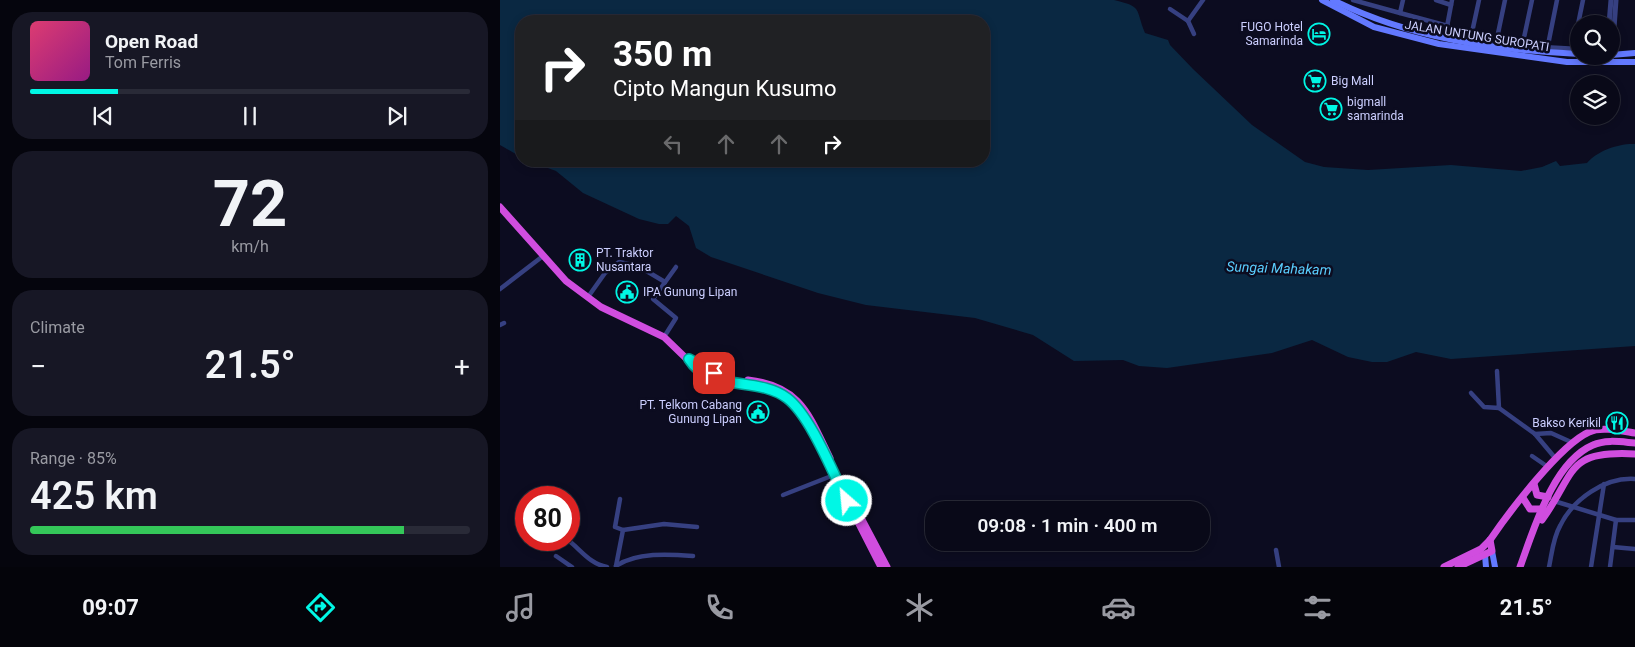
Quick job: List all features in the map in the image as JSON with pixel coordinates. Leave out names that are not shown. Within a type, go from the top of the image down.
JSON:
[{"type":"highway","points":[[500,207],[566,281],[605,309],[664,337],[689,359],[718,375],[769,383],[778,386],[793,396],[813,424],[881,567]]},
{"type":"highway","points":[[689,359],[693,365],[717,379],[768,388],[788,399],[806,422],[855,513],[887,567]]},
{"type":"highway","points":[[1458,567],[1483,552],[1490,540],[1534,484],[1571,442],[1590,431],[1605,430],[1635,433]]},
{"type":"highway","points":[[1536,526],[1570,462],[1588,448],[1609,442],[1635,443]]},
{"type":"highway","points":[[1520,567],[1543,509],[1574,466],[1585,459],[1610,452],[1635,454]]},
{"type":"highway","points":[[1534,484],[1538,495],[1551,499]]},
{"type":"highway","points":[[1523,498],[1530,509],[1543,509]]},
{"type":"highway","points":[[1444,567],[1483,552],[1492,551],[1490,540]]},
{"type":"main road","name":"JALAN UNTUNG SUROPATI","points":[[1322,0],[1332,2],[1371,18],[1446,35],[1522,48],[1570,53]]},
{"type":"main road","name":"JALAN UNTUNG SUROPATI","points":[[1332,2],[1374,27],[1439,44],[1548,59],[1570,60]]},
{"type":"main road","points":[[1620,52],[1635,53]]},
{"type":"main road","name":"JALAN UNTUNG SUROPATI","points":[[1620,61],[1635,62]]},
{"type":"main road","points":[[1492,551],[1495,567]]},
{"type":"main road","points":[[1483,552],[1486,567]]},
{"type":"street","points":[[1188,22],[1203,0]]},
{"type":"street","points":[[1353,0],[1448,26]]},
{"type":"street","points":[[1400,13],[1403,0]]},
{"type":"street","points":[[1436,0],[1452,2],[1446,35],[1471,37],[1496,44],[1505,0]]},
{"type":"street","points":[[1471,37],[1479,0]]},
{"type":"street","points":[[1522,48],[1532,0]]},
{"type":"street","points":[[1557,0],[1547,50],[1570,49]]},
{"type":"street","points":[[1580,15],[1583,0]]},
{"type":"street","points":[[1610,15],[1611,0]]},
{"type":"street","points":[[1615,15],[1616,0]]},
{"type":"street","points":[[1170,8],[1188,22],[1194,34]]},
{"type":"street","points":[[500,288],[543,256]]},
{"type":"street","points":[[588,297],[605,272],[619,262],[638,266],[665,282]]},
{"type":"street","points":[[664,337],[676,318],[653,299],[676,267]]},
{"type":"street","points":[[1497,371],[1499,408]]},
{"type":"street","points":[[1471,393],[1484,407],[1499,408],[1535,434],[1556,458]]},
{"type":"street","points":[[1535,434],[1551,433],[1571,442]]},
{"type":"street","points":[[1532,456],[1548,467]]},
{"type":"street","points":[[783,495],[834,475]]},
{"type":"street","points":[[1549,567],[1554,540],[1560,525],[1574,507],[1604,484],[1622,478],[1635,478]]},
{"type":"street","points":[[1590,567],[1604,484]]},
{"type":"street","points":[[620,499],[615,527],[623,530],[655,524],[697,527]]},
{"type":"street","points":[[1551,499],[1616,520],[1635,520]]},
{"type":"street","points":[[1610,567],[1616,520]]},
{"type":"street","points":[[616,566],[623,530]]},
{"type":"street","points":[[1613,548],[1635,550]]},
{"type":"street","points":[[580,550],[592,563],[607,567]]},
{"type":"street","points":[[1276,550],[1279,567]]},
{"type":"street","points":[[616,566],[636,558],[669,554],[692,556]]},
{"type":"street","points":[[556,556],[572,567]]},
{"type":"water","name":"Sungai Mahakam","points":[[500,0],[1114,0],[1134,7],[1137,10],[1145,33],[1168,40],[1170,45],[1193,69],[1252,125],[1305,162],[1324,167],[1368,170],[1451,165],[1521,171],[1542,167],[1556,161],[1560,166],[1587,163],[1596,155],[1609,149],[1635,144],[1635,346],[1451,359],[1416,352],[1387,362],[1372,362],[1348,357],[1312,340],[1272,353],[1167,368],[1139,366],[1123,360],[1074,361],[1033,335],[975,318],[866,305],[818,293],[711,257],[696,248],[689,226],[676,216],[668,224],[659,224],[639,219],[583,193],[556,171],[545,167],[990,167],[990,15],[515,15],[515,154],[500,145]]},
{"type":"place","name":"FUGO Hotel Samarinda","points":[[1319,34]]},
{"type":"place","name":"Big Mall","points":[[1315,81]]},
{"type":"place","name":"bigmall samarinda","points":[[1331,109]]},
{"type":"place","name":"PT. Traktor Nusantara","points":[[580,260]]},
{"type":"place","name":"IPA Gunung Lipan","points":[[627,292]]},
{"type":"place","name":"PT. Telkom Cabang Gunung Lipan","points":[[758,412]]},
{"type":"place","name":"Bakso Kerikil","points":[[1617,423]]},
{"type":"route","points":[[714,373],[695,360],[689,359],[693,365],[712,377],[723,381],[768,388],[782,394],[796,406],[810,428],[847,501]]}]
